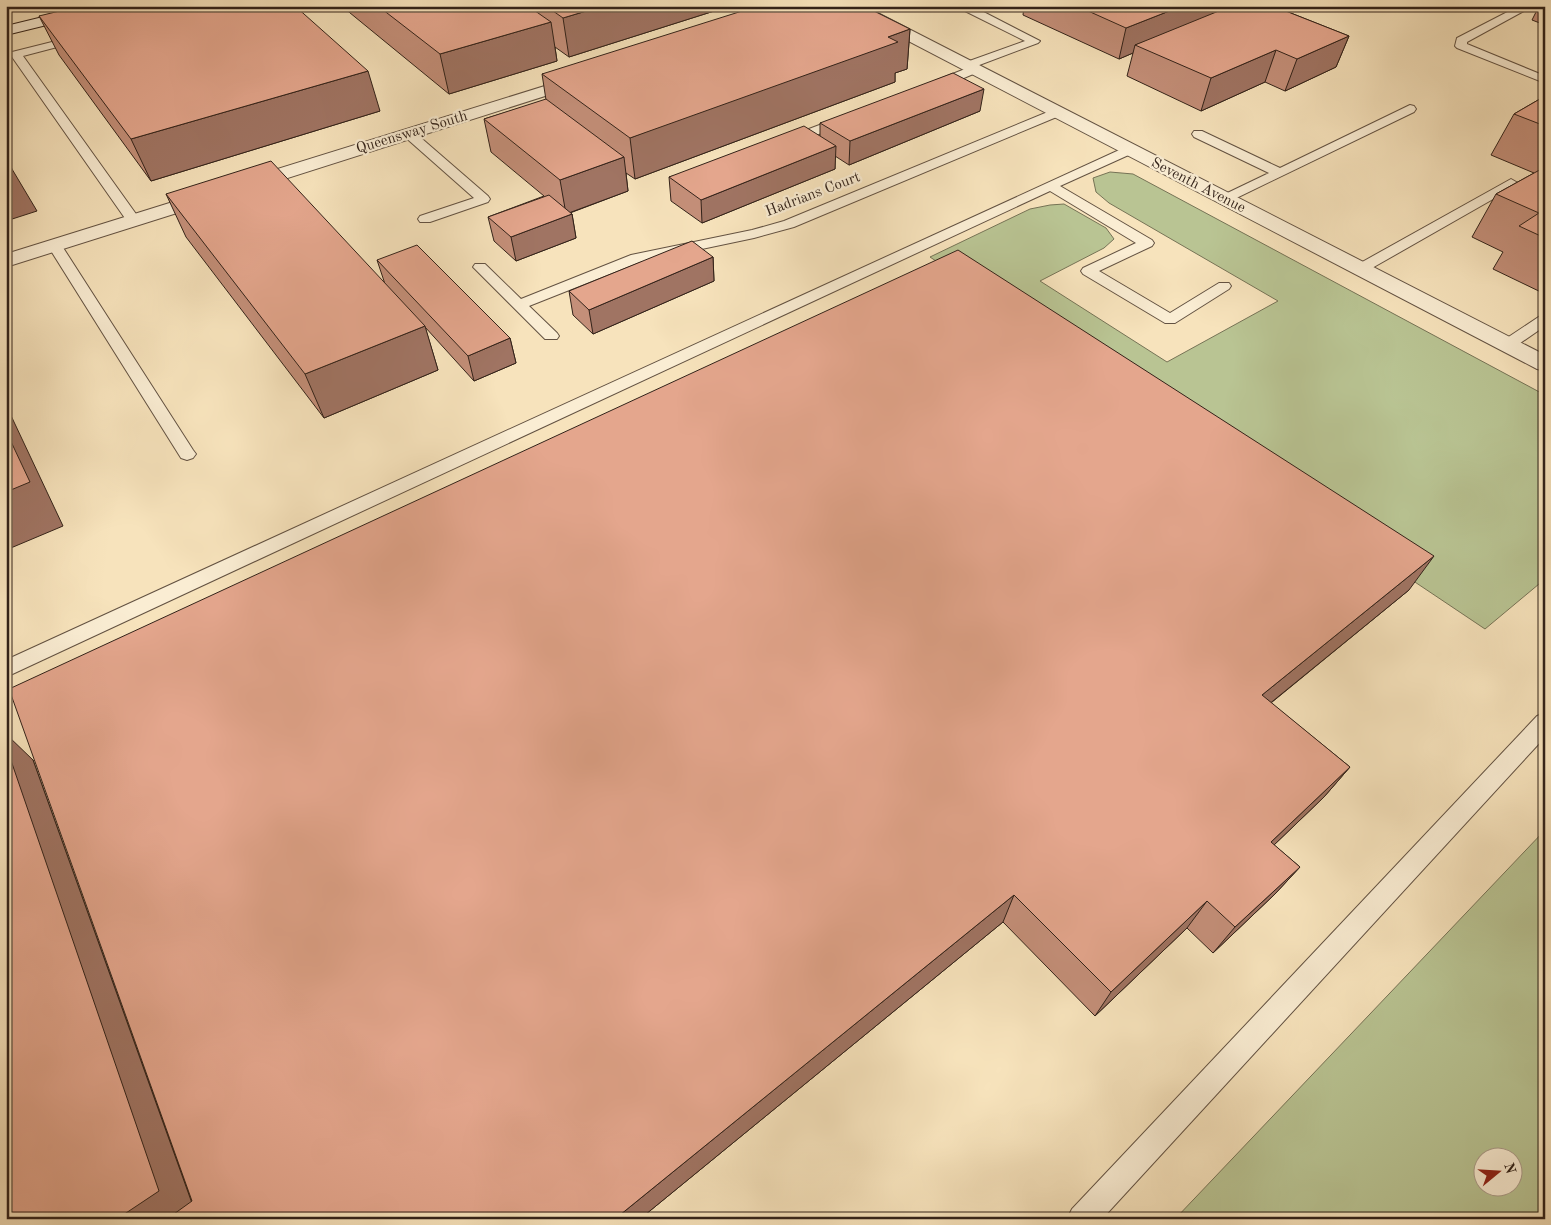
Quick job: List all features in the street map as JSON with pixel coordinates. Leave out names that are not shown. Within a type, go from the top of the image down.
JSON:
[{"type":"street","points":[[6,31],[107,6]]},
{"type":"street","name":"Seventh Avenue","points":[[852,6],[1055,113],[1545,364]]},
{"type":"street","name":"Queensway South","points":[[6,261],[599,74]]},
{"type":"lane","points":[[1528,6],[1461,40],[1460,46],[1545,80]]},
{"type":"lane","points":[[918,92],[1034,41],[965,7]]},
{"type":"lane","points":[[93,34],[16,54],[134,221]]},
{"type":"lane","points":[[1224,200],[1278,172],[1410,110]]},
{"type":"lane","points":[[779,145],[862,113]]},
{"type":"lane","name":"Hadrians Court","points":[[519,305],[636,258],[754,234],[789,224],[1055,113]]},
{"type":"lane","points":[[409,134],[483,199],[425,219]]},
{"type":"lane","points":[[1198,134],[1278,172]]},
{"type":"lane","points":[[6,669],[1128,150]]},
{"type":"lane","points":[[1360,268],[1511,183]]},
{"type":"lane","points":[[1050,186],[1147,244],[1088,272],[1170,320],[1224,286]]},
{"type":"lane","points":[[55,246],[187,454]]},
{"type":"lane","points":[[480,268],[551,336]]},
{"type":"lane","points":[[1506,345],[1545,319]]},
{"type":"lane","points":[[1082,1219],[1545,722]]},
{"type":"green space","points":[[1110,172],[1133,174],[1545,395],[1545,579],[1485,629],[930,257],[1030,209],[1064,204],[1106,228],[1114,239],[1104,248],[1040,281],[1167,362],[1278,301],[1109,203],[1096,192],[1093,178]]},
{"type":"green space","points":[[1545,830],[1545,1219],[1175,1219]]},
{"type":"building","points":[[80,6],[295,6],[368,71],[131,139],[39,16]]},
{"type":"building","points":[[378,6],[528,6],[551,22],[440,54]]},
{"type":"building","points":[[546,6],[603,6],[563,18]]},
{"type":"building","points":[[758,6],[864,6],[910,29],[888,37],[898,42],[630,138],[542,74]]},
{"type":"building","points":[[1077,6],[1182,6],[1126,28]]},
{"type":"building","points":[[1231,6],[1273,6],[1349,36],[1297,59],[1276,50],[1211,78],[1135,45]]},
{"type":"building","points":[[953,73],[984,89],[850,141],[820,123]]},
{"type":"building","points":[[1545,96],[1545,126],[1514,114]]},
{"type":"building","points":[[546,99],[624,157],[560,180],[484,119]]},
{"type":"building","points":[[804,126],[836,146],[701,200],[669,177]]},
{"type":"building","points":[[6,160],[12,169],[6,171]]},
{"type":"building","points":[[271,161],[425,326],[305,374],[166,194]]},
{"type":"building","points":[[1545,167],[1545,238],[1519,226],[1539,213],[1496,194]]},
{"type":"building","points":[[549,195],[572,214],[511,237],[488,217]]},
{"type":"building","points":[[692,241],[713,257],[589,310],[569,291]]},
{"type":"building","points":[[417,245],[510,338],[468,356],[377,260]]},
{"type":"building","points":[[958,250],[1434,556],[1262,695],[1350,767],[1271,842],[1300,867],[1235,927],[1207,901],[1111,992],[1014,895],[615,1219],[167,1219],[192,1201],[9,689]]},
{"type":"building","points":[[6,431],[30,482],[6,492]]},
{"type":"building","points":[[6,746],[159,1191],[117,1219],[6,1219]]}]
